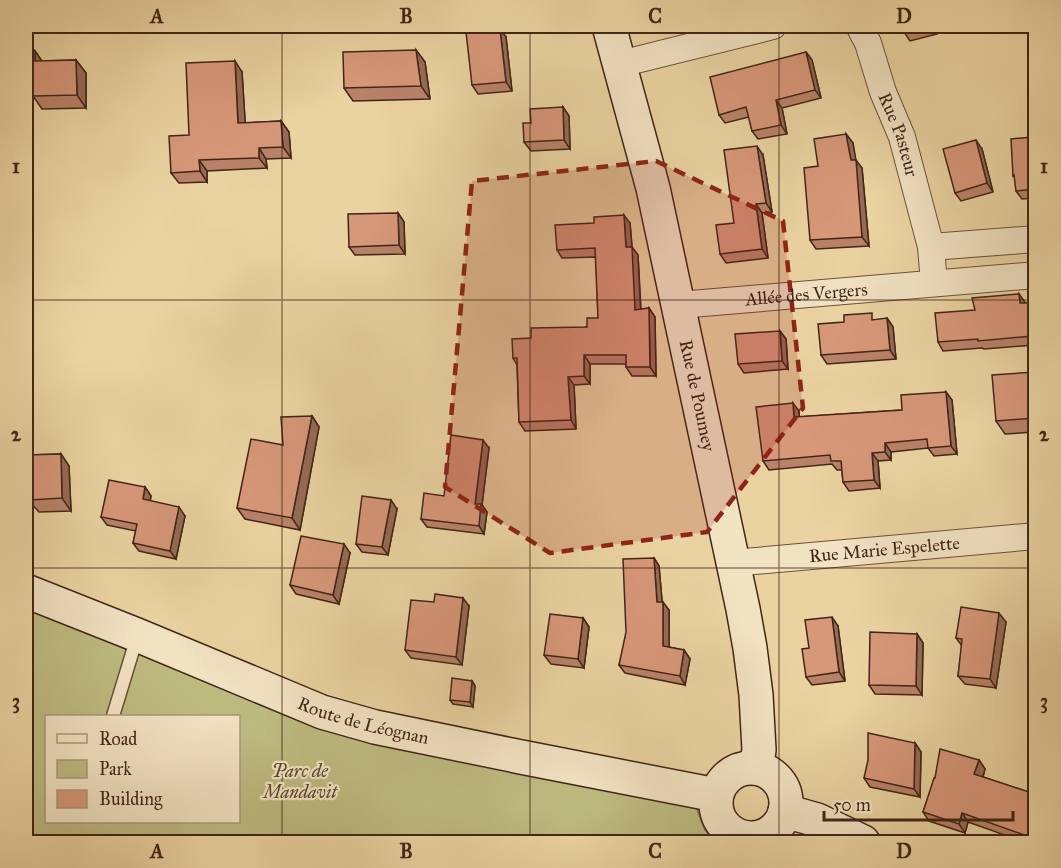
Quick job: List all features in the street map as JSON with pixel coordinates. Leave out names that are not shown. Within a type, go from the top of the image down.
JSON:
[{"type":"street","name":"Rue de Poumey","points":[[609,26],[653,188],[750,648],[756,695],[759,750],[756,768]]},
{"type":"street","points":[[620,64],[773,26]]},
{"type":"street","name":"Rue Pasteur","points":[[859,26],[868,43],[883,92],[902,137],[932,247]]},
{"type":"street","points":[[934,283],[932,247],[1035,239]]},
{"type":"street","name":"Allée des Vergers","points":[[679,305],[1035,275]]},
{"type":"street","name":"Rue Marie Espelette","points":[[733,563],[1035,536]]},
{"type":"street","name":"Route de Léognan","points":[[26,591],[322,712],[397,732],[716,795]]},
{"type":"street","points":[[756,768],[776,778],[783,788],[786,799],[785,811],[780,822],[772,831],[763,836],[742,840],[724,826],[718,817],[716,795],[720,785],[727,777],[736,771],[756,768]]},
{"type":"street","points":[[785,811],[817,820],[863,843]]},
{"type":"lane","points":[[114,715],[138,635]]},
{"type":"highlighted area","points":[[656,161],[783,221],[803,408],[707,532],[550,553],[445,487],[472,181]]},
{"type":"green space","name":"Parc de Mandavit","points":[[26,609],[360,740],[696,807],[705,830],[716,842],[26,842]]},
{"type":"building","points":[[902,26],[930,26],[904,32]]},
{"type":"building","points":[[500,29],[506,82],[472,85],[466,32]]},
{"type":"building","points":[[416,50],[421,86],[344,88],[343,52]]},
{"type":"building","points":[[26,51],[35,51],[35,61],[76,60],[77,95],[33,96],[33,80],[26,80]]},
{"type":"building","points":[[806,52],[815,90],[776,100],[781,125],[752,131],[746,107],[719,115],[710,77]]},
{"type":"building","points":[[235,61],[238,123],[281,121],[283,147],[259,148],[259,158],[199,160],[200,171],[171,173],[169,136],[189,135],[186,63]]},
{"type":"building","points":[[563,107],[564,140],[524,142],[523,123],[531,123],[530,109]]},
{"type":"building","points":[[846,134],[851,160],[856,160],[862,237],[810,240],[804,168],[818,166],[814,139]]},
{"type":"building","points":[[1032,137],[1033,146],[1035,146],[1035,189],[1016,191],[1011,139]]},
{"type":"building","points":[[976,140],[987,183],[955,193],[943,149]]},
{"type":"building","points":[[757,146],[766,203],[756,204],[762,249],[720,254],[716,225],[734,223],[724,150]]},
{"type":"building","points":[[398,213],[399,245],[349,247],[348,214]]},
{"type":"building","points":[[624,215],[626,247],[632,247],[635,310],[649,308],[650,367],[626,367],[626,355],[584,355],[584,376],[568,377],[571,420],[519,422],[517,358],[513,358],[512,339],[531,338],[531,328],[587,327],[587,318],[598,318],[595,248],[557,250],[555,225],[594,223],[594,217]]},
{"type":"building","points":[[1019,294],[1020,303],[1029,303],[1033,336],[938,342],[935,313],[975,310],[972,298]]},
{"type":"building","points":[[872,313],[872,320],[887,318],[890,350],[821,355],[818,324],[844,322],[844,315]]},
{"type":"building","points":[[780,331],[782,361],[738,364],[735,334]]},
{"type":"building","points":[[1035,372],[1035,418],[996,421],[992,375]]},
{"type":"building","points":[[946,392],[951,446],[928,448],[927,439],[885,443],[885,452],[872,453],[874,480],[843,482],[841,461],[831,461],[830,455],[763,461],[756,407],[793,403],[794,417],[902,410],[901,395]]},
{"type":"building","points":[[312,416],[292,518],[237,508],[251,439],[283,445],[281,417]]},
{"type":"building","points":[[451,435],[483,440],[475,504],[481,504],[479,526],[421,519],[424,493],[444,496]]},
{"type":"building","points":[[61,454],[62,498],[30,500],[26,494],[26,455]]},
{"type":"building","points":[[109,480],[145,487],[143,499],[179,507],[170,551],[133,543],[137,524],[101,517]]},
{"type":"building","points":[[362,496],[391,500],[382,547],[356,544]]},
{"type":"building","points":[[301,536],[344,544],[333,595],[290,585]]},
{"type":"building","points":[[654,558],[657,602],[663,602],[663,646],[684,650],[680,676],[619,665],[626,632],[623,559]]},
{"type":"building","points":[[435,594],[463,598],[456,657],[405,650],[411,600],[434,602]]},
{"type":"building","points":[[961,607],[999,613],[990,679],[958,676],[962,639],[956,638]]},
{"type":"building","points":[[550,614],[583,618],[578,659],[544,655]]},
{"type":"building","points":[[832,617],[839,672],[806,677],[802,649],[809,648],[805,620]]},
{"type":"building","points":[[870,632],[917,634],[916,686],[869,685]]},
{"type":"building","points":[[452,678],[472,681],[470,702],[450,700]]},
{"type":"building","points":[[868,733],[915,743],[914,789],[864,778],[868,760]]},
{"type":"building","points":[[940,749],[979,760],[974,774],[1035,794],[1035,838],[962,813],[959,824],[923,812],[935,778]]}]
